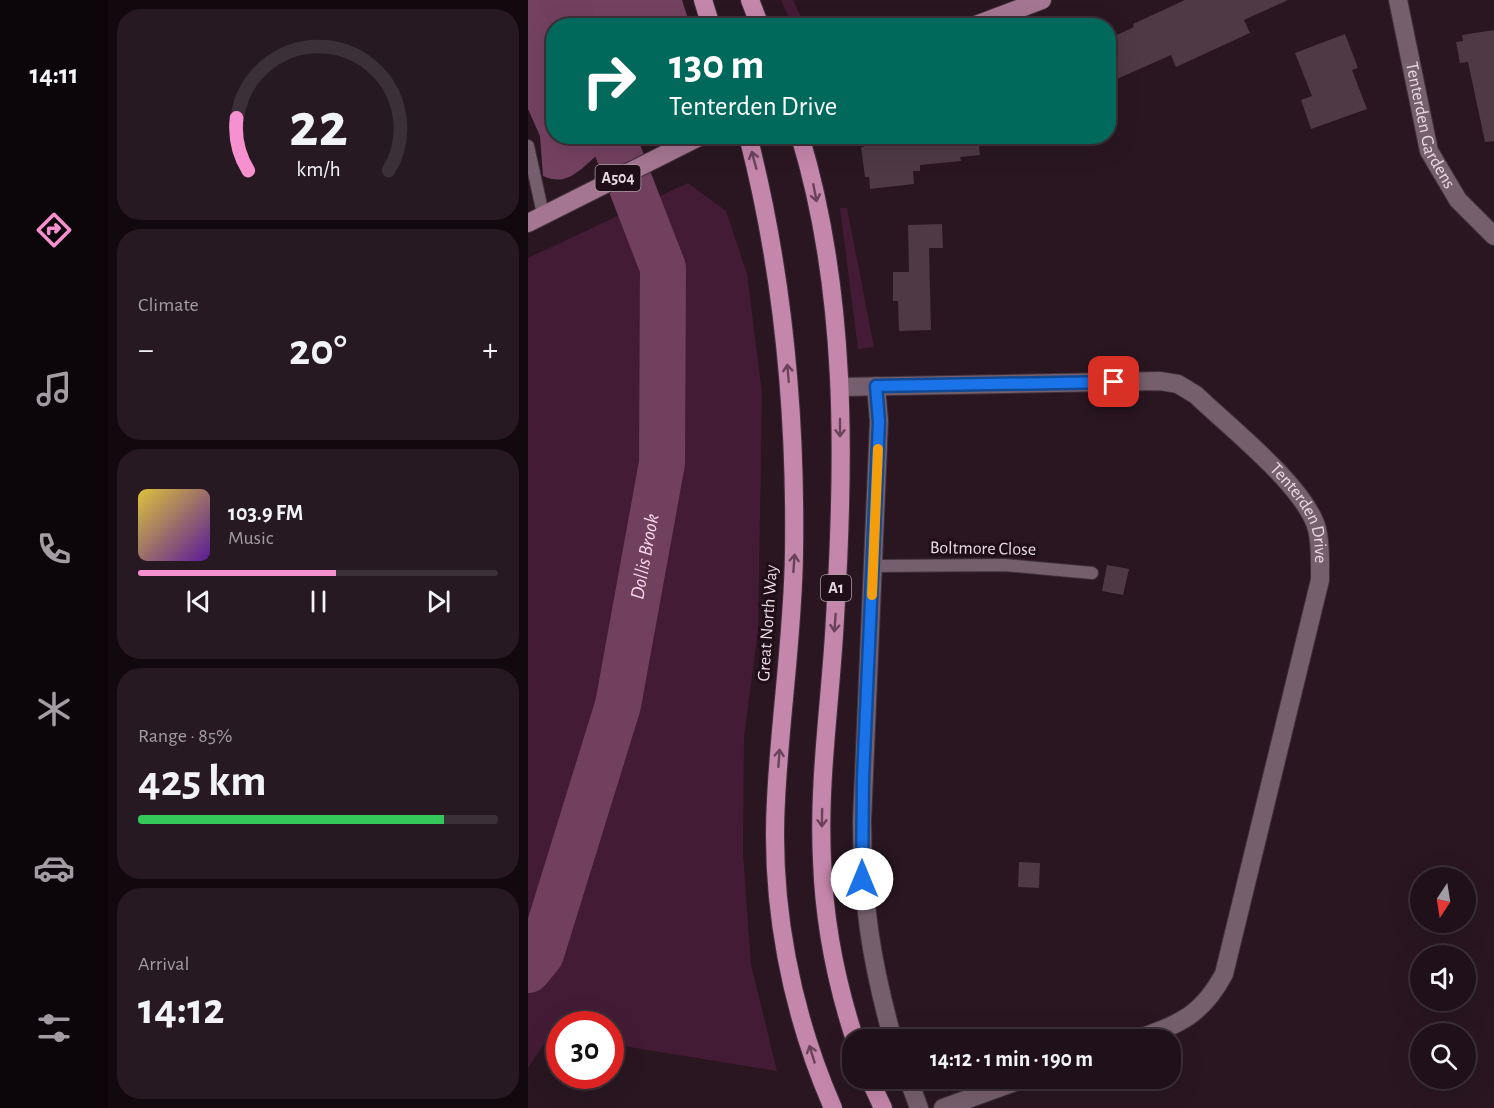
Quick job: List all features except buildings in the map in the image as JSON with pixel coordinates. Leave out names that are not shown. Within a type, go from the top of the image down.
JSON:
[{"type":"highway","points":[[703,0],[709,18]]},
{"type":"highway","points":[[750,0],[757,18]]},
{"type":"highway","name":"Great North Way","points":[[750,144],[777,275],[788,375],[792,453],[794,555],[776,801],[777,889],[784,942],[798,1009],[818,1075],[833,1108]]},
{"type":"highway","name":"A1","points":[[802,144],[822,228],[840,387],[837,584],[822,809],[822,860],[826,915],[836,969],[852,1029]]},
{"type":"highway","points":[[874,1089],[883,1108]]},
{"type":"main road","points":[[994,18],[1042,0]]},
{"type":"main road","name":"A504","points":[[543,214],[687,144]]},
{"type":"street","name":"Tenterden Gardens","points":[[1398,0],[1429,151],[1458,200],[1494,236]]},
{"type":"street","name":"Tenterden Drive","points":[[840,387],[1160,381],[1178,384],[1196,395],[1291,486],[1307,506],[1317,528],[1320,580],[1224,974],[1213,995],[1198,1011],[1179,1024],[1165,1029]]},
{"type":"street","points":[[876,386],[879,422],[863,778],[862,879],[869,944],[890,1029]]},
{"type":"street","points":[[912,1089],[919,1108]]},
{"type":"street","points":[[943,1108],[996,1089]]},
{"type":"lane","points":[[528,146],[543,214]]},
{"type":"lane","name":"Boltmore Close","points":[[874,566],[1004,565],[1092,573]]},
{"type":"shaded area","points":[[528,0],[682,0],[688,18],[546,18],[546,144],[615,144],[603,151],[581,170],[567,178],[552,179],[543,176],[540,136],[528,109]]},
{"type":"shaded area","points":[[781,0],[793,0],[801,18],[789,18]]},
{"type":"shaded area","points":[[688,183],[726,211],[747,274],[762,393],[758,631],[744,737],[743,854],[751,965],[777,1071],[624,1046],[624,1011],[546,1011],[546,1040],[528,1068],[528,258]]},
{"type":"shaded area","points":[[840,208],[847,208],[874,347],[858,349]]},
{"type":"waterway","name":"Dollis Brook","points":[[561,0],[571,18]]},
{"type":"waterway","name":"Dollis Brook","points":[[528,970],[541,954],[618,705],[662,463],[663,268],[615,144]]},
{"type":"slow traffic","points":[[872,595],[878,449]]},
{"type":"route","points":[[862,879],[863,778],[879,422],[876,386],[1114,382]]}]
